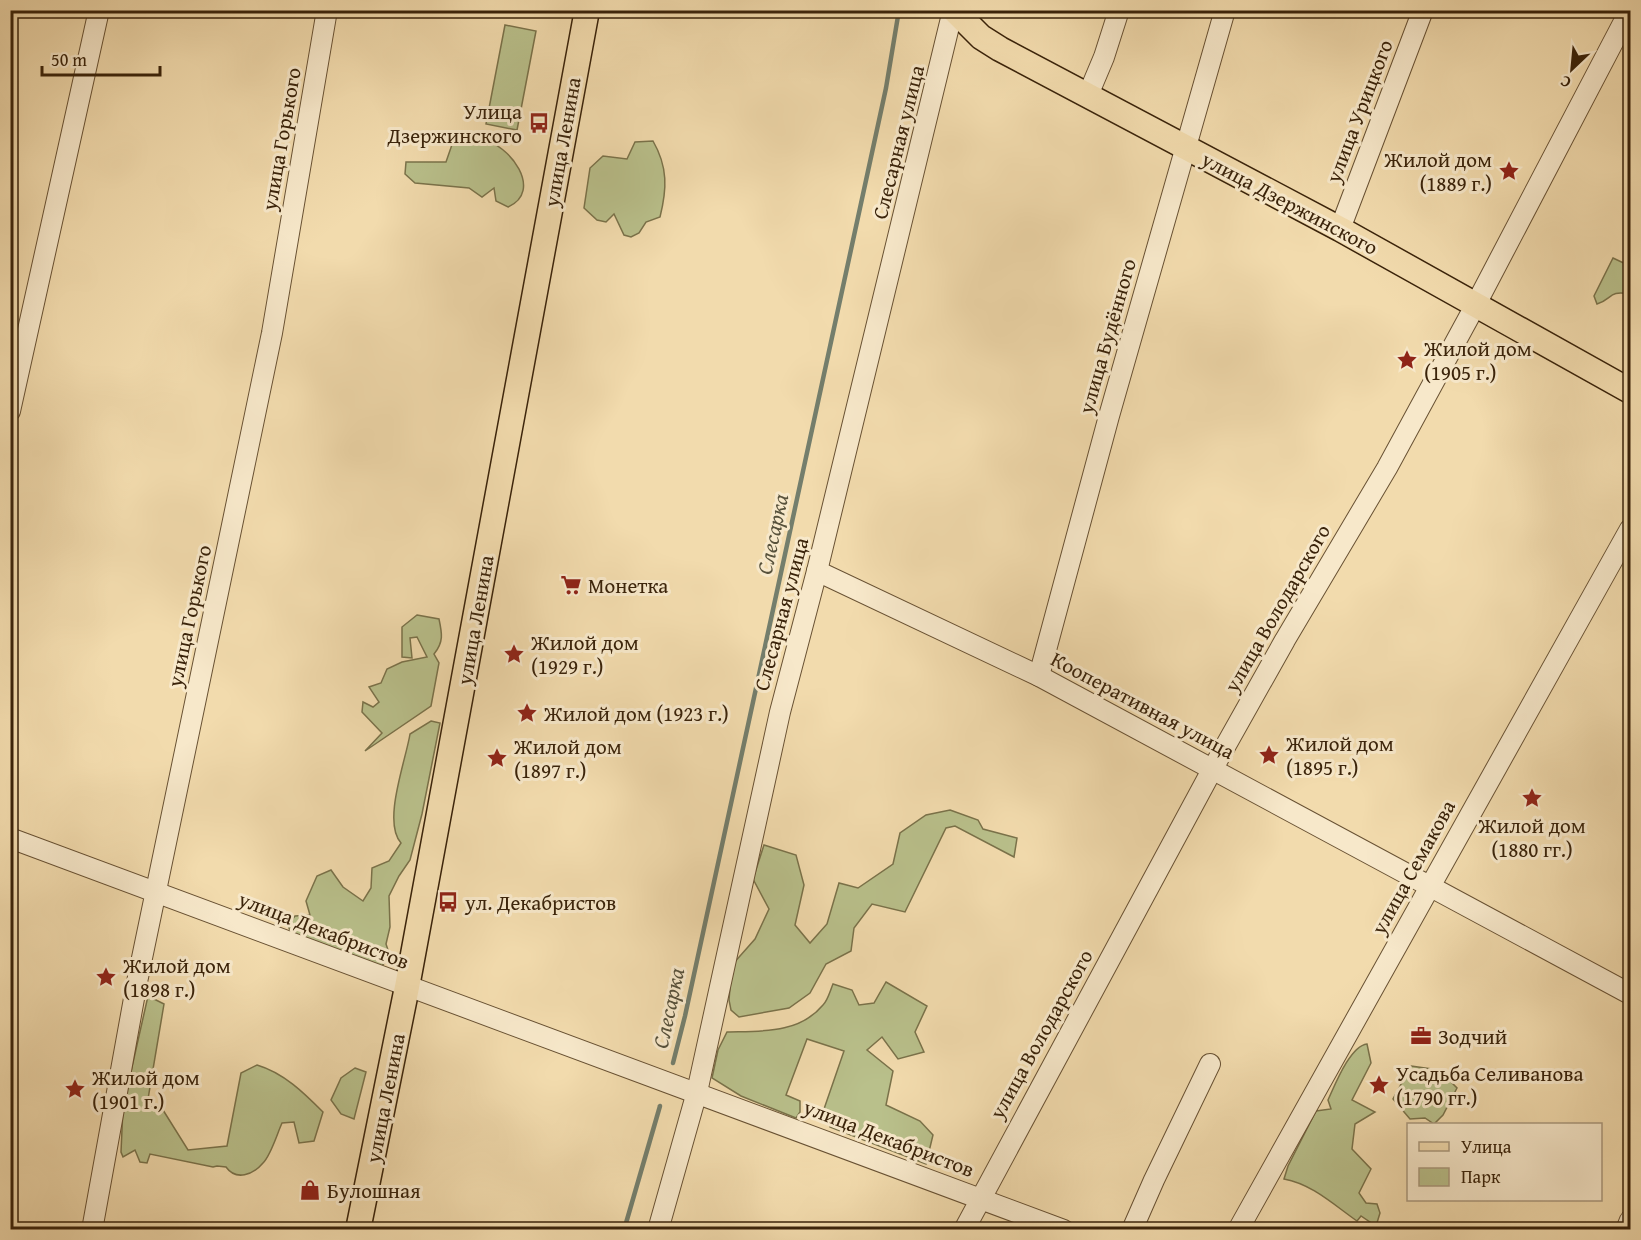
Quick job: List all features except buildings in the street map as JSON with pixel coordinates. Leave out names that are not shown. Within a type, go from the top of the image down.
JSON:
[{"type":"main road","name":"улица Ленина","points":[[358,1230],[407,987],[587,10]]},
{"type":"main road","name":"улица Дзержинского","points":[[954,10],[981,37],[1000,49],[1340,229],[1630,391]]},
{"type":"street","points":[[10,411],[99,10]]},
{"type":"street","name":"улица Горького","points":[[92,1230],[137,982],[272,333],[327,10]]},
{"type":"street","name":"Слесарная улица","points":[[658,1230],[698,1092],[777,724],[817,571],[954,10]]},
{"type":"street","points":[[1088,95],[1104,57],[1119,10]]},
{"type":"street","name":"улица Будённого","points":[[1039,676],[1225,10]]},
{"type":"street","name":"улица Урицкого","points":[[1340,229],[1423,10]]},
{"type":"street","name":"улица Володарского","points":[[964,1230],[1212,770],[1285,640],[1387,468],[1475,306],[1630,10]]},
{"type":"street","name":"улица Семакова","points":[[1238,1230],[1630,529]]},
{"type":"street","name":"Кооперативная улица","points":[[817,571],[1039,676],[1630,994]]},
{"type":"street","name":"улица Декабристов","points":[[10,838],[1064,1230]]},
{"type":"street","points":[[1132,1230],[1210,1064]]},
{"type":"street","points":[[1626,1230],[1630,1220]]},
{"type":"green space","points":[[505,25],[536,31],[517,130],[486,124]]},
{"type":"green space","points":[[456,133],[462,141],[479,139],[492,143],[512,158],[523,180],[523,190],[518,200],[508,207],[496,201],[494,188],[482,197],[469,188],[415,183],[405,174],[406,162],[446,162]]},
{"type":"green space","points":[[653,141],[664,169],[665,178],[660,217],[646,222],[639,233],[631,237],[624,235],[614,214],[606,222],[597,220],[584,208],[590,168],[603,156],[627,159],[635,142]]},
{"type":"green space","points":[[1613,258],[1630,266],[1630,294],[1614,294],[1597,304],[1594,296]]},
{"type":"green space","points":[[417,615],[439,619],[441,629],[441,641],[434,654],[439,663],[431,706],[365,751],[382,733],[362,712],[363,702],[373,707],[379,702],[369,687],[381,683],[387,669],[402,662],[427,657],[417,637],[410,638],[412,658],[402,657],[402,627]]},
{"type":"green space","points":[[431,721],[440,723],[422,814],[410,860],[389,896],[390,927],[386,944],[390,956],[381,967],[291,934],[288,925],[295,916],[310,915],[306,901],[317,876],[331,870],[343,887],[363,901],[371,888],[372,868],[389,861],[401,843],[396,833],[394,806],[410,734]]},
{"type":"green space","points":[[950,810],[978,820],[983,829],[1017,838],[1014,857],[955,826],[946,828],[905,912],[872,904],[854,928],[851,951],[826,964],[810,993],[789,1008],[739,1017],[731,1010],[729,1000],[732,965],[755,939],[769,909],[753,879],[764,845],[796,855],[804,885],[795,925],[810,943],[827,924],[839,883],[858,888],[893,864],[900,833],[926,815]]},
{"type":"green space","points":[[886,982],[927,1006],[915,1032],[924,1052],[898,1059],[882,1037],[867,1050],[893,1071],[886,1105],[920,1121],[933,1135],[926,1164],[830,1127],[830,1114],[824,1109],[844,1051],[807,1039],[786,1095],[800,1101],[800,1112],[796,1118],[741,1096],[712,1078],[718,1050],[727,1032],[766,1031],[803,1021],[825,1003],[833,984],[852,990],[859,1005],[874,1003]]},
{"type":"green space","points":[[148,996],[164,1004],[147,1105],[163,1110],[188,1150],[227,1146],[241,1073],[257,1065],[285,1078],[323,1112],[314,1141],[299,1143],[294,1122],[282,1123],[266,1159],[254,1171],[245,1175],[235,1174],[226,1167],[213,1167],[150,1154],[147,1163],[140,1162],[135,1150],[123,1157],[121,1152],[123,1107]]},
{"type":"green space","points":[[1367,1044],[1371,1063],[1352,1100],[1375,1112],[1355,1124],[1352,1149],[1371,1169],[1359,1193],[1366,1203],[1377,1204],[1380,1213],[1376,1226],[1361,1216],[1357,1221],[1313,1190],[1284,1179],[1288,1166],[1316,1111],[1331,1109],[1328,1100],[1344,1067],[1355,1051]]},
{"type":"green space","points":[[1411,1066],[1439,1070],[1457,1088],[1443,1115],[1435,1123],[1425,1118],[1410,1119],[1393,1099]]},
{"type":"green space","points":[[355,1068],[366,1072],[354,1119],[341,1114],[331,1100],[341,1078]]},
{"type":"waterway","name":"Слесарка","points":[[673,1063],[886,88],[899,10]]},
{"type":"waterway","name":"Слесарка","points":[[624,1230],[660,1106]]},
{"type":"place","name":"Улица Дзержинского","points":[[539,123]]},
{"type":"place","name":"Жилой дом (1889 г.)","points":[[1509,171]]},
{"type":"place","name":"Жилой дом (1905 г.)","points":[[1407,360]]},
{"type":"place","name":"Монетка","points":[[571,585]]},
{"type":"place","name":"Жилой дом (1929 г.)","points":[[514,654]]},
{"type":"place","name":"Жилой дом (1923 г.)","points":[[527,713]]},
{"type":"place","name":"Жилой дом (1895 г.)","points":[[1269,755]]},
{"type":"place","name":"Жилой дом (1897 г.)","points":[[497,758]]},
{"type":"place","name":"Жилой дом (1880 гг.)","points":[[1532,798]]},
{"type":"place","name":"ул. Декабристов","points":[[448,902]]},
{"type":"place","name":"Жилой дом (1898 г.)","points":[[106,977]]},
{"type":"place","name":"Зодчий","points":[[1421,1036]]},
{"type":"place","name":"Усадьба Селиванова (1790 гг.)","points":[[1379,1085]]},
{"type":"place","name":"Жилой дом (1901 г.)","points":[[75,1089]]},
{"type":"place","name":"Булошная","points":[[310,1190]]}]
